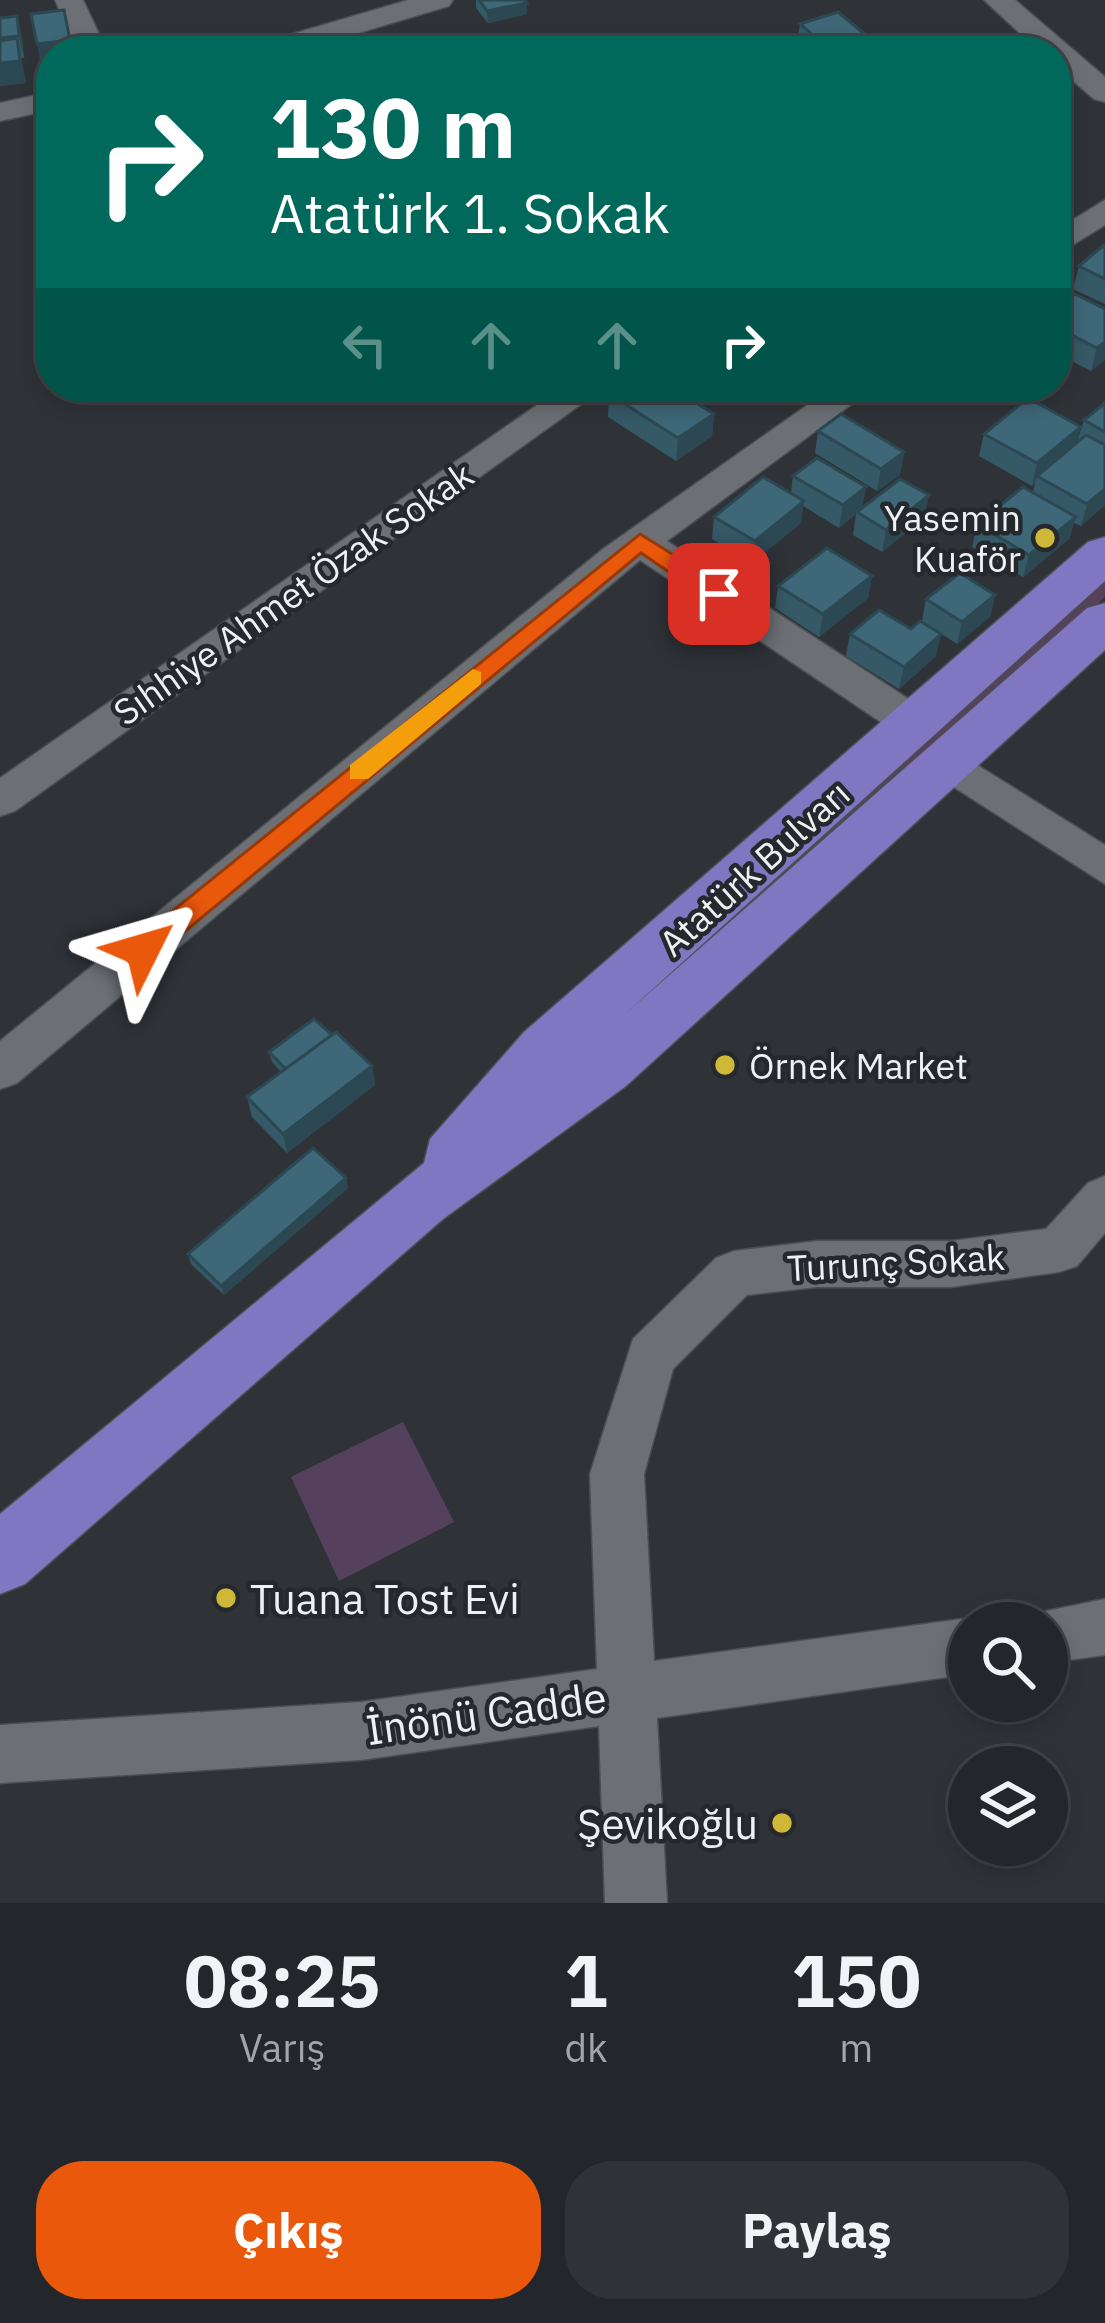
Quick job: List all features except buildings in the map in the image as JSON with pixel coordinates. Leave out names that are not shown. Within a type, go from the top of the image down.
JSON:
[{"type":"main road","name":"Atatürk Bulvarı","points":[[0,1559],[421,1200],[605,1068],[933,744],[1105,554]]},
{"type":"main road","name":"Atatürk Bulvarı","points":[[933,744],[1105,622]]},
{"type":"street","points":[[69,0],[85,36]]},
{"type":"street","points":[[317,36],[439,0]]},
{"type":"street","points":[[998,0],[1039,36]]},
{"type":"street","points":[[1071,63],[1105,93]]},
{"type":"street","points":[[0,112],[36,104]]},
{"type":"street","points":[[1071,234],[1105,210]]},
{"type":"street","name":"Sıhhiye Ahmet Özak Sokak","points":[[0,800],[565,402]]},
{"type":"street","points":[[0,1069],[640,542],[836,402]]},
{"type":"street","points":[[640,542],[1105,867]]},
{"type":"street","name":"Turunç Sokak","points":[[622,1694],[616,1474],[651,1356],[734,1274],[817,1264],[952,1264],[1059,1250],[1105,1198]]},
{"type":"street","points":[[1068,1632],[1105,1627]]},
{"type":"street","name":"İnönü Cadde","points":[[0,1754],[361,1731],[948,1649]]},
{"type":"street","points":[[622,1694],[636,1903]]},
{"type":"shaded area","points":[[1105,580],[1105,597],[829,848],[563,1069]]},
{"type":"shaded area","points":[[403,1422],[454,1522],[339,1581],[291,1477]]},
{"type":"slow traffic","points":[[359,772],[473,678]]},
{"type":"place","name":"Yasemin Kuaför","points":[[1045,538]]},
{"type":"place","name":"Örnek Market","points":[[725,1065]]},
{"type":"place","name":"Tuana Tost Evi","points":[[226,1598]]},
{"type":"place","name":"Şevikoğlu","points":[[782,1823]]},
{"type":"route","points":[[143,950],[640,542],[719,594]]}]
